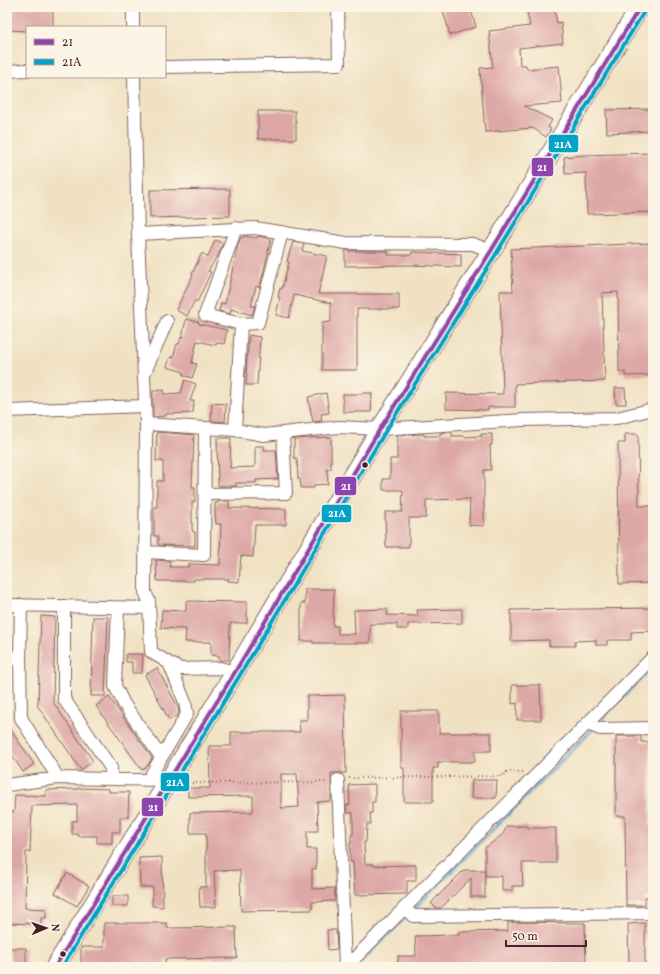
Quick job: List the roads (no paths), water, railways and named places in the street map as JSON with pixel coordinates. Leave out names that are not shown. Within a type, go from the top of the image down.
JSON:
[{"type":"main road","points":[[56,967],[380,429],[491,252],[640,7]]},
{"type":"street","points":[[133,7],[133,26]]},
{"type":"street","points":[[166,67],[339,64],[338,7]]},
{"type":"street","points":[[7,71],[26,70]]},
{"type":"street","points":[[134,78],[138,234],[144,406],[146,424],[145,592],[149,601],[151,652],[181,669],[220,668],[235,672]]},
{"type":"street","points":[[236,228],[205,316],[241,324],[258,323],[282,232]]},
{"type":"street","points":[[138,234],[255,228],[346,243],[473,244],[491,252]]},
{"type":"street","points":[[144,375],[167,321]]},
{"type":"street","points":[[235,430],[241,324]]},
{"type":"street","points":[[7,411],[144,406]]},
{"type":"street","points":[[146,424],[235,430],[264,435],[339,427],[380,429],[523,420],[617,418],[653,409]]},
{"type":"street","points":[[145,552],[204,555],[205,429]]},
{"type":"street","points":[[205,494],[286,493],[283,433]]},
{"type":"street","points":[[7,605],[149,608]]},
{"type":"street","points":[[21,605],[21,718],[58,778]]},
{"type":"street","points":[[64,606],[64,699],[111,768],[111,779]]},
{"type":"street","points":[[118,608],[115,686],[124,704],[161,756]]},
{"type":"street","points":[[345,967],[653,657]]},
{"type":"street","points":[[7,658],[20,658]]},
{"type":"street","points":[[148,780],[187,714],[185,702],[169,663]]},
{"type":"street","points":[[587,724],[600,729],[653,728]]},
{"type":"street","points":[[7,785],[58,778],[169,780]]},
{"type":"street","points":[[338,780],[345,967]]},
{"type":"street","points":[[404,908],[413,916],[653,913]]},
{"type":"waterway","points":[[597,724],[653,666]]},
{"type":"waterway","points":[[411,912],[592,730]]},
{"type":"waterway","points":[[356,967],[407,916]]}]
